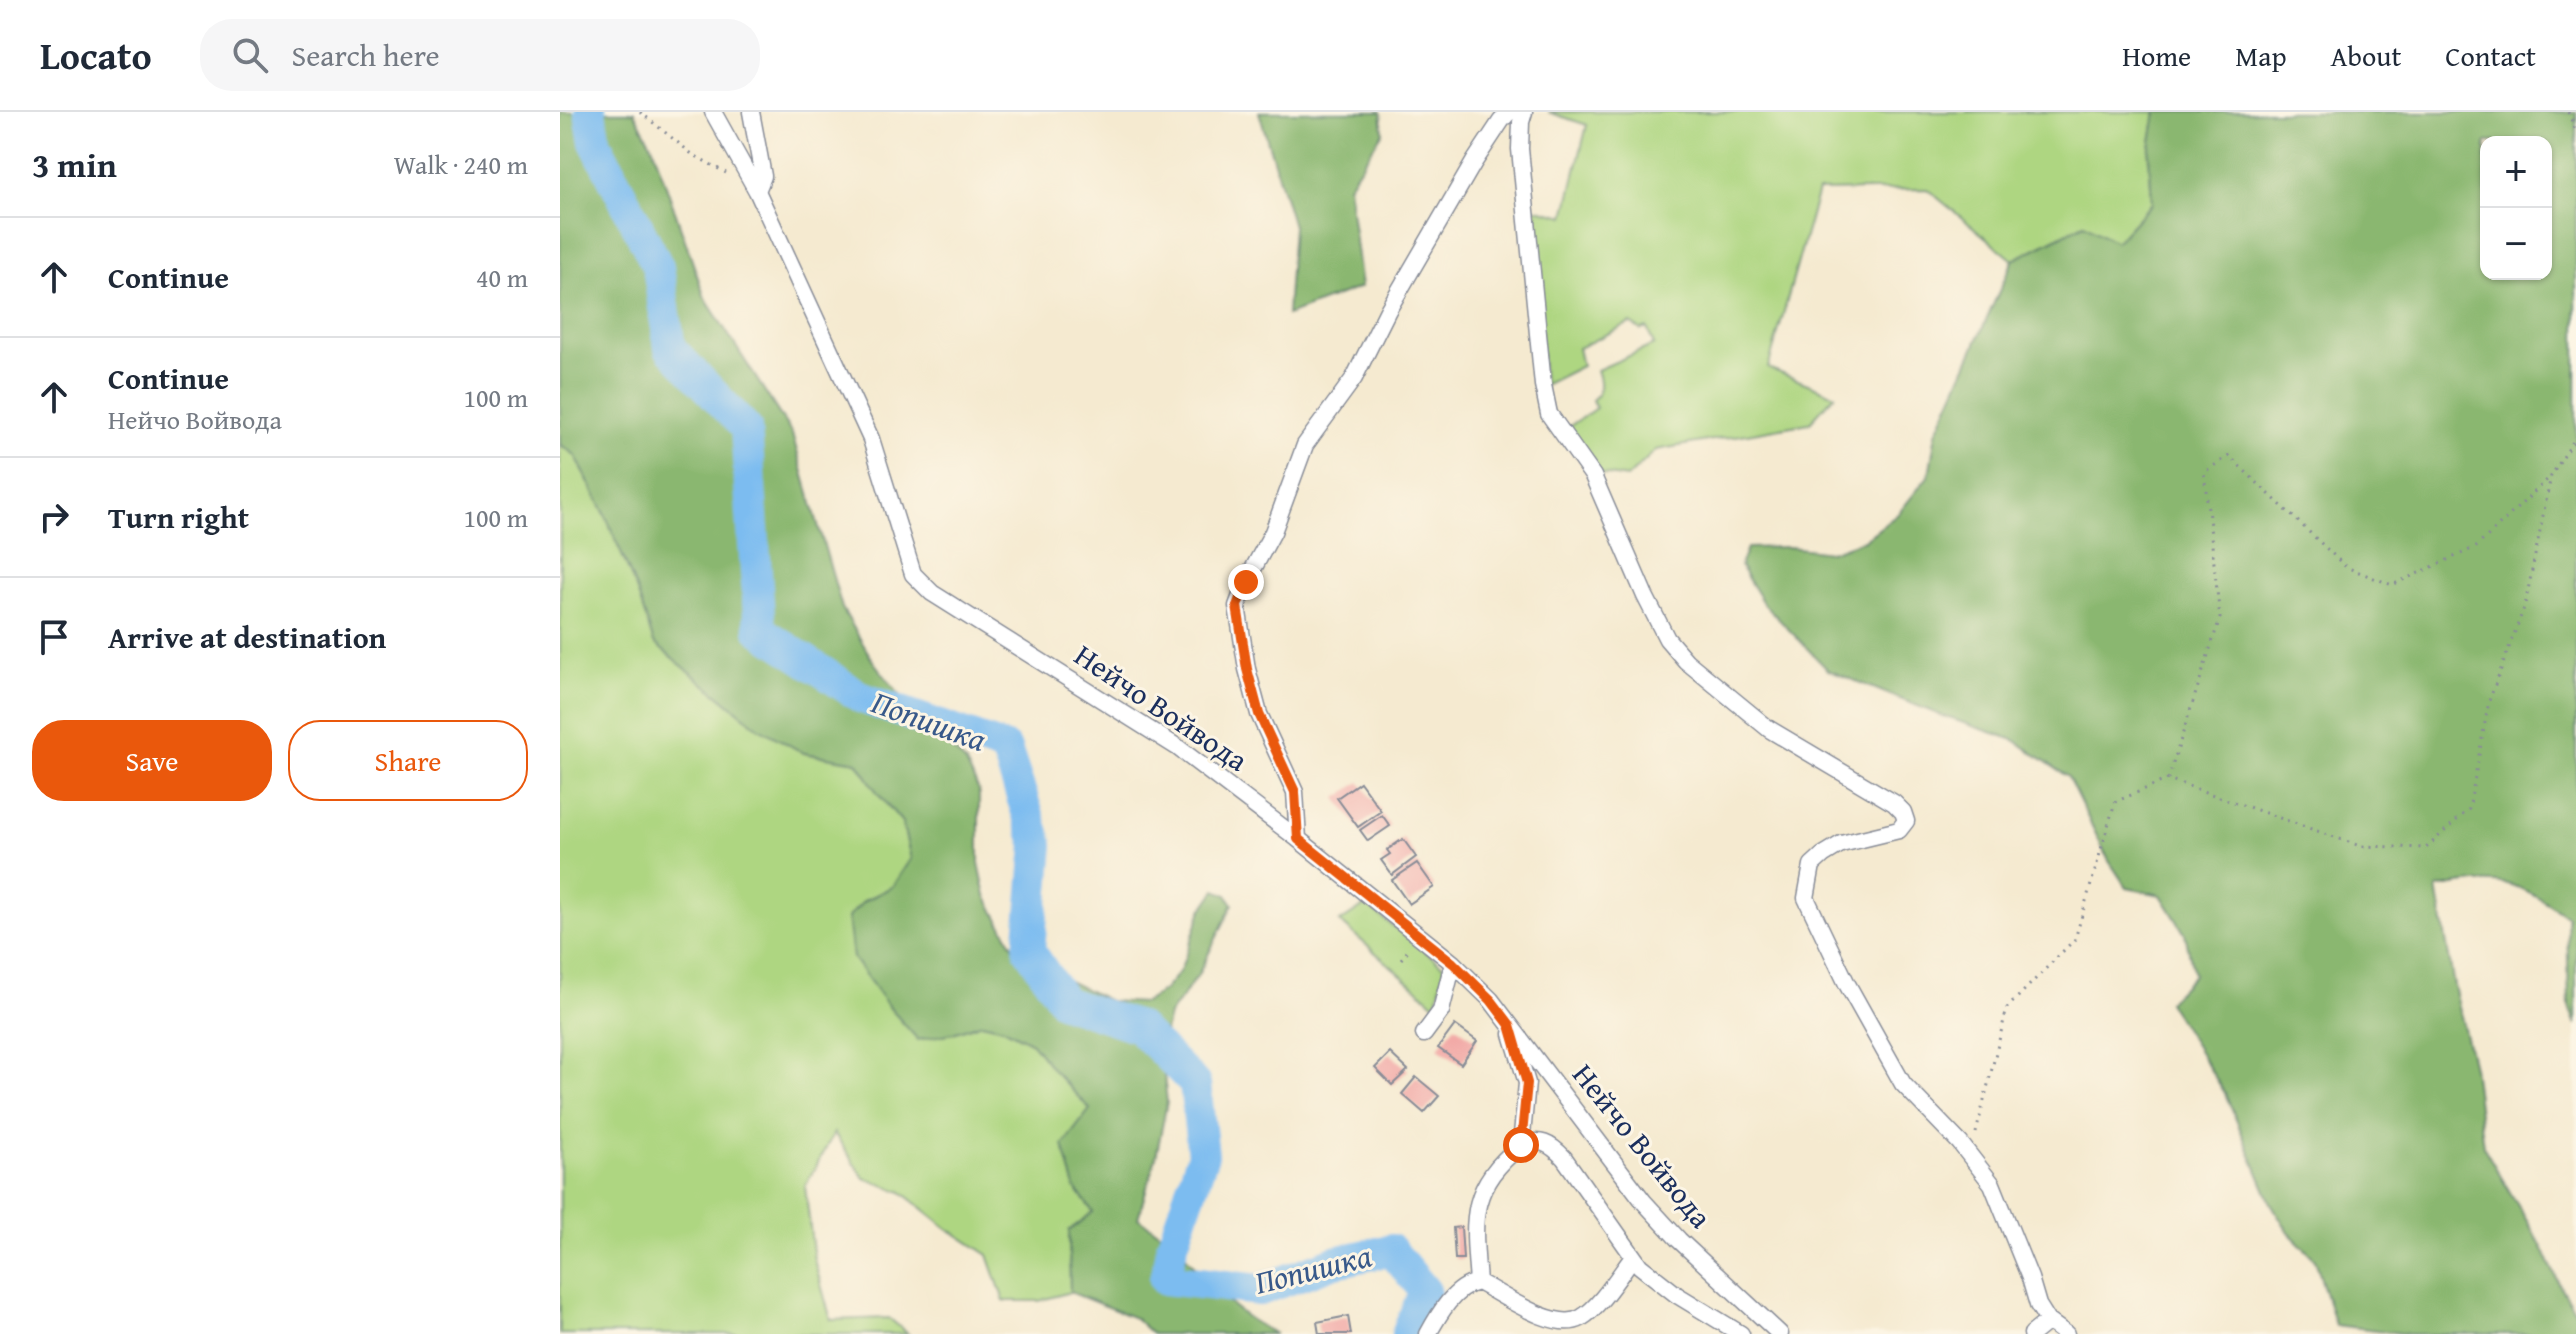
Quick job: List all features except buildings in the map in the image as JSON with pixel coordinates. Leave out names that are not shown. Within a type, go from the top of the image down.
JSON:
[{"type":"street","name":"Нейчо Войвода","points":[[713,112],[757,191],[871,439],[913,574],[932,593],[1177,747],[1453,963],[1491,1000],[1644,1202],[1679,1240],[1780,1334]]},
{"type":"street","points":[[751,112],[763,176],[757,191]]},
{"type":"street","points":[[1298,839],[1295,792],[1259,714],[1247,669],[1237,606],[1246,582],[1273,532],[1305,445],[1354,378],[1388,310],[1474,162],[1509,112]]},
{"type":"street","points":[[1524,112],[1520,149],[1543,385],[1549,414],[1593,476],[1645,596],[1667,639],[1686,661],[1769,729],[1894,803],[1903,812],[1906,821],[1899,830],[1841,844],[1823,855],[1812,865],[1806,898],[1847,984],[1903,1084],[1992,1184],[2038,1305],[2048,1321],[2066,1334]]},
{"type":"street","points":[[1424,1034],[1441,1011],[1453,963]]},
{"type":"street","points":[[1510,1025],[1527,1083],[1521,1145]]},
{"type":"street","points":[[1478,1282],[1476,1212],[1482,1190],[1502,1160],[1521,1145],[1534,1140],[1545,1142],[1564,1158],[1640,1266],[1677,1295],[1741,1334]]},
{"type":"street","points":[[1428,1334],[1455,1295],[1478,1282],[1507,1299],[1566,1323],[1580,1318],[1594,1307],[1633,1257]]},
{"type":"street","points":[[2032,1334],[2048,1321]]},
{"type":"path","points":[[640,112],[692,154],[731,176]]},
{"type":"path","points":[[2568,112],[2576,131]]},
{"type":"path","points":[[2168,779],[2220,618],[2204,472],[2229,456],[2346,567],[2392,585],[2476,547],[2551,476],[2576,437]]},
{"type":"path","points":[[1970,1156],[2007,1008],[2075,939],[2115,802],[2168,779],[2360,846],[2426,848],[2469,809],[2489,701],[2525,605],[2551,476]]},
{"type":"green space","points":[[560,112],[634,112],[653,148],[705,298],[792,434],[842,608],[873,661],[898,693],[966,763],[979,791],[979,863],[986,896],[1019,957],[1109,1001],[1144,1003],[1164,990],[1180,971],[1202,910],[1216,890],[1227,895],[1233,904],[1198,975],[1169,1015],[1161,1047],[1167,1102],[1156,1157],[1138,1218],[1174,1244],[1245,1316],[1276,1334],[1152,1334],[1135,1318],[1070,1292],[1069,1231],[1093,1212],[1075,1188],[1063,1145],[1090,1109],[1032,1043],[1004,1028],[982,1023],[918,1040],[853,958],[848,917],[864,901],[892,887],[911,859],[902,822],[857,762],[804,753],[759,728],[654,643],[636,588],[605,514],[575,455],[560,444]]},
{"type":"green space","points":[[1259,112],[1381,112],[1383,132],[1348,186],[1361,287],[1287,315],[1293,226]]},
{"type":"green space","points":[[1548,112],[2156,112],[2149,154],[2152,203],[2115,243],[2084,224],[2013,260],[1927,189],[1818,191],[1768,368],[1835,395],[1809,423],[1656,450],[1627,478],[1596,473],[1564,430],[1596,408],[1592,400],[1600,386],[1597,370],[1654,345],[1647,328],[1641,330],[1630,323],[1578,348],[1582,366],[1544,385],[1530,207],[1565,216],[1587,125]]},
{"type":"green space","points":[[2156,112],[2576,112],[2576,1025],[2569,1007],[2567,916],[2533,894],[2506,884],[2476,882],[2437,888],[2454,986],[2473,1067],[2483,1146],[2576,1312],[2576,1334],[2409,1334],[2335,1325],[2315,1259],[2289,1233],[2271,1203],[2225,1093],[2168,1002],[2194,975],[2185,934],[2161,895],[2127,888],[2109,861],[2068,777],[2014,740],[1940,715],[1828,670],[1763,603],[1740,566],[1747,548],[1789,547],[1830,552],[1864,540],[1898,514],[1929,475],[1936,433],[2013,260],[2084,224],[2116,242],[2152,203],[2149,154]]},
{"type":"green space","points":[[560,444],[575,455],[605,514],[636,588],[654,643],[759,728],[804,753],[857,762],[902,822],[911,858],[892,887],[864,901],[953,1033],[982,1023],[1004,1028],[1032,1043],[1091,1110],[1075,1188],[1093,1212],[1069,1231],[1070,1292],[1039,1301],[1004,1301],[988,1255],[947,1228],[902,1192],[864,1178],[834,1133],[805,1186],[814,1260],[831,1320],[889,1318],[908,1334],[560,1334]]},
{"type":"green space","points":[[1366,905],[1445,967],[1436,1005],[1340,922]]},
{"type":"waterway","name":"Попишка","points":[[590,112],[595,142],[658,267],[670,348],[746,428],[760,630],[862,698],[1006,749],[1038,845],[1029,950],[1064,1002],[1138,1027],[1195,1084],[1203,1155],[1172,1246],[1165,1279],[1260,1290],[1335,1262],[1391,1250],[1425,1291],[1407,1334]]},
{"type":"route","points":[[1246,582],[1237,606],[1247,669],[1259,714],[1295,792],[1298,839],[1453,963],[1491,1000],[1510,1025],[1527,1083],[1521,1145]]}]
